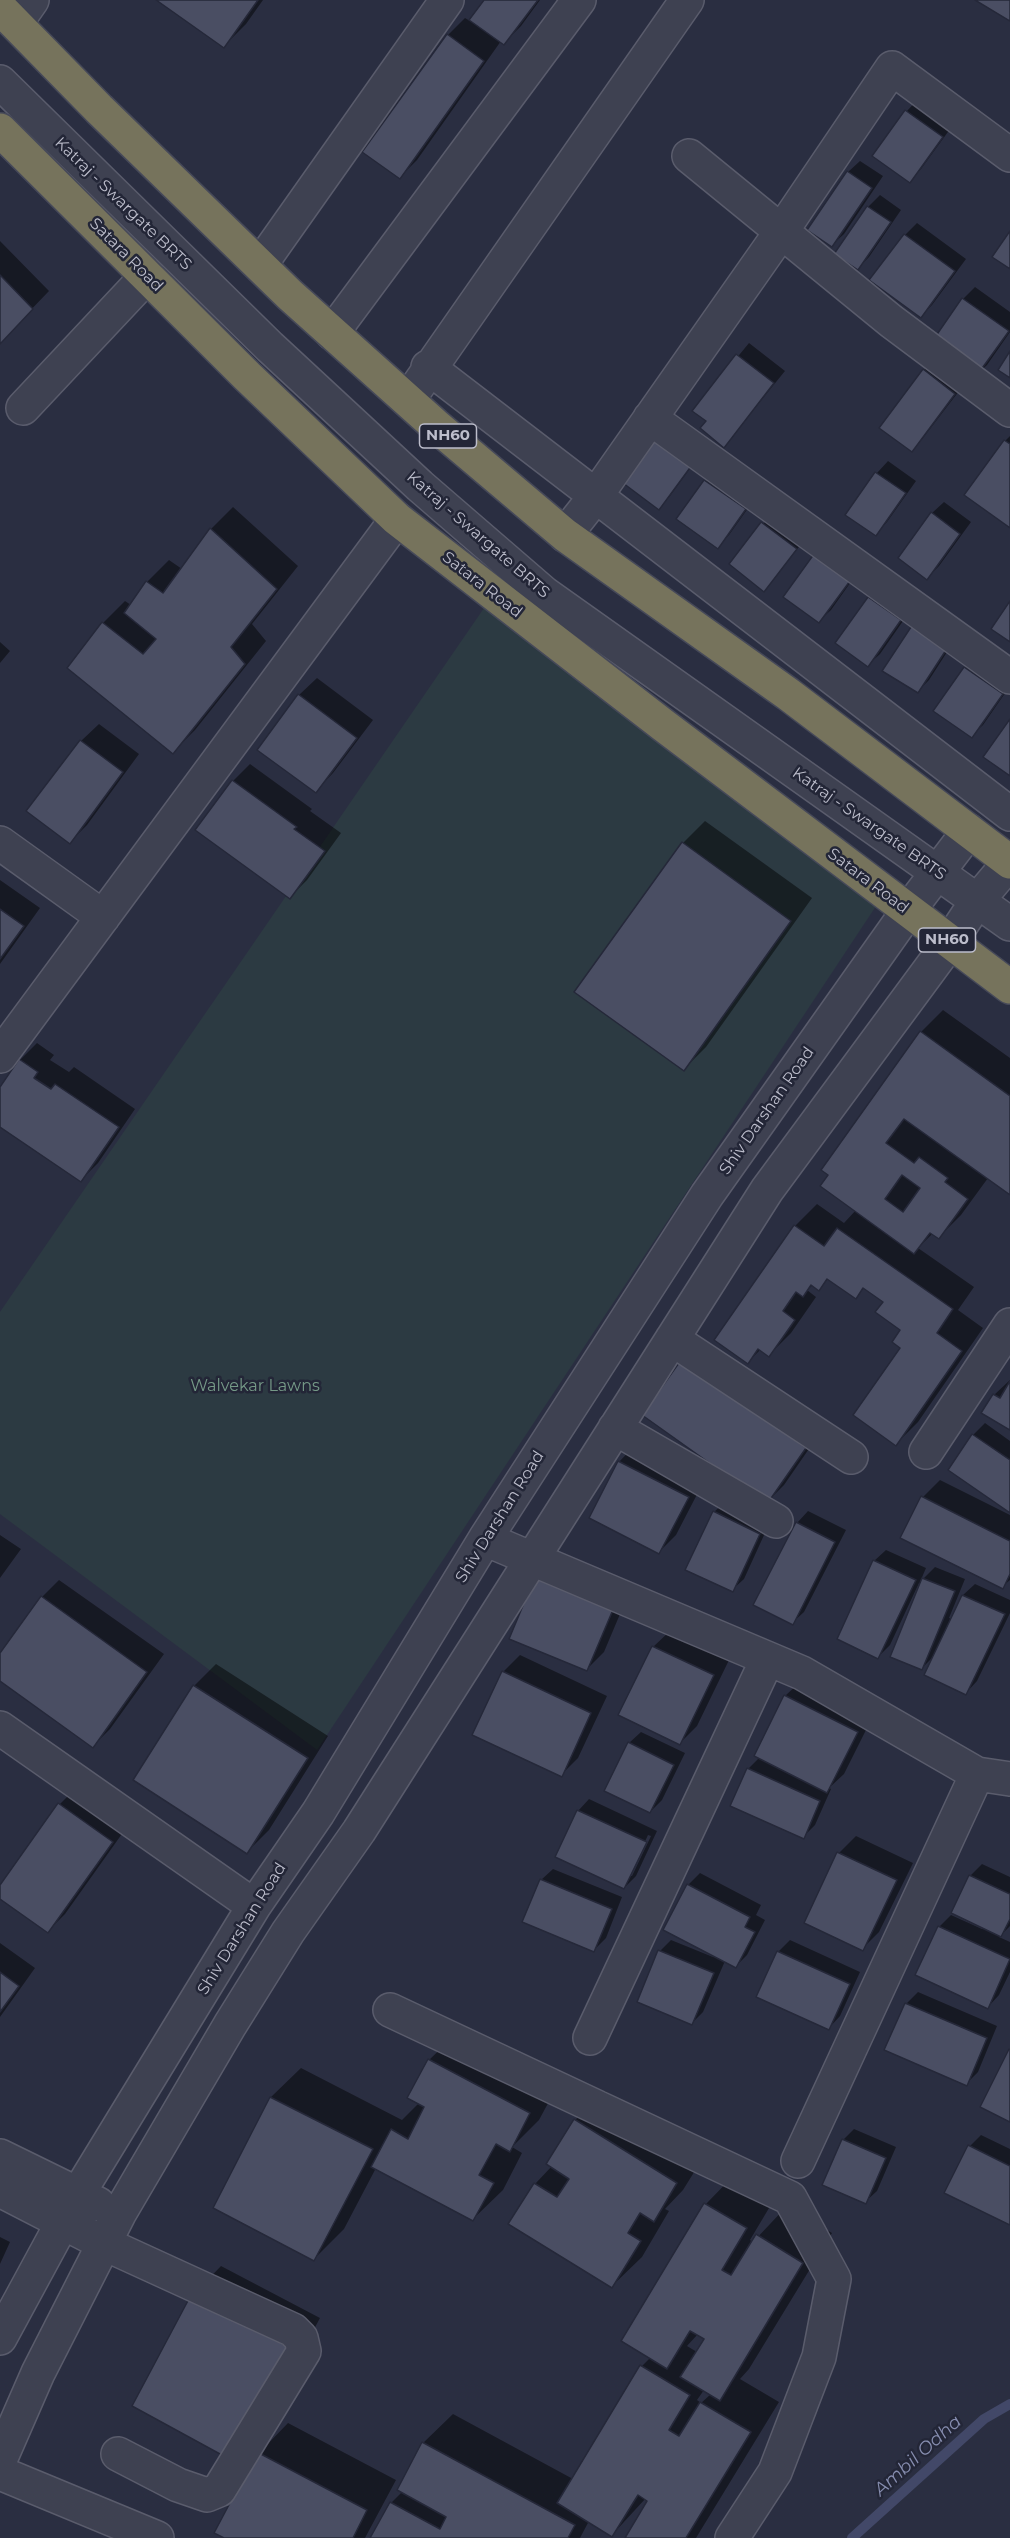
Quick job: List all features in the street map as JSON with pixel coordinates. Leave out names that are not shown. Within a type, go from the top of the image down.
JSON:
[{"type":"highway","name":"NH60","points":[[16,10],[99,109],[260,265],[408,401],[566,535],[788,693],[1010,862]]},
{"type":"highway","name":"Satara Road","points":[[0,130],[247,376],[397,519],[527,621],[1010,987]]},
{"type":"street","points":[[260,265],[447,0]]},
{"type":"street","points":[[332,333],[579,0]]},
{"type":"street","points":[[408,401],[429,367],[687,0]]},
{"type":"street","points":[[566,535],[781,232],[892,68],[1010,155]]},
{"type":"street","name":"Katraj - Swargate BRTS","points":[[0,82],[270,347],[420,486],[545,594],[1010,924]]},
{"type":"street","points":[[689,156],[891,321],[1010,410]]},
{"type":"street","points":[[22,408],[147,276]]},
{"type":"street","points":[[429,367],[1010,813]]},
{"type":"street","points":[[650,418],[1010,677]]},
{"type":"street","points":[[0,1056],[397,519]]},
{"type":"street","name":"Shiv Darshan Road","points":[[0,2338],[61,2222],[254,1906],[318,1813],[485,1539],[707,1195],[908,911],[969,831]]},
{"type":"street","points":[[0,843],[103,917]]},
{"type":"street","points":[[0,2460],[38,2373],[103,2243],[230,2025],[288,1932],[359,1831],[767,1190],[950,942],[977,901],[1010,862]]},
{"type":"street","points":[[926,1452],[1010,1325]]},
{"type":"street","points":[[672,1339],[851,1457]]},
{"type":"street","points":[[615,1428],[776,1521]]},
{"type":"street","points":[[485,1539],[802,1673],[977,1774],[1010,1779]]},
{"type":"street","points":[[590,2038],[767,1660]]},
{"type":"street","points":[[0,1728],[254,1906]]},
{"type":"street","points":[[798,2161],[977,1774]]},
{"type":"street","points":[[390,2010],[790,2198],[834,2279],[819,2357],[775,2472],[732,2538]]},
{"type":"street","points":[[0,2156],[119,2214]]},
{"type":"street","points":[[0,2190],[103,2243],[293,2330],[301,2338],[304,2351],[219,2490],[207,2494],[178,2485],[118,2454]]},
{"type":"street","points":[[0,2473],[157,2538]]},
{"type":"green space","name":"Walvekar Lawns","points":[[493,595],[884,894],[317,1750],[0,1514],[0,1312]]},
{"type":"building","points":[[156,0],[258,0],[224,48]]},
{"type":"building","points":[[484,0],[538,0],[504,45],[469,20]]},
{"type":"building","points":[[975,0],[1010,0],[1010,21]]},
{"type":"building","points":[[447,34],[484,61],[400,179],[362,152]]},
{"type":"building","points":[[905,110],[943,137],[910,183],[872,156]]},
{"type":"building","points":[[847,171],[872,188],[832,247],[807,230]]},
{"type":"building","points":[[867,206],[891,222],[858,270],[834,254]]},
{"type":"building","points":[[1010,231],[1010,269],[992,257]]},
{"type":"building","points":[[904,234],[955,271],[921,318],[869,280]]},
{"type":"building","points":[[0,275],[33,309],[0,344]]},
{"type":"building","points":[[962,298],[1009,331],[975,378],[929,346]]},
{"type":"building","points":[[1010,351],[1010,378],[998,370]]},
{"type":"building","points":[[736,354],[774,383],[724,448],[700,428],[706,421],[692,411]]},
{"type":"building","points":[[923,369],[955,394],[912,452],[879,428]]},
{"type":"building","points":[[656,438],[692,465],[659,510],[623,483]]},
{"type":"building","points":[[1004,440],[1010,444],[1010,528],[964,495]]},
{"type":"building","points":[[875,472],[906,493],[876,536],[845,515]]},
{"type":"building","points":[[704,480],[746,509],[718,549],[676,519]]},
{"type":"building","points":[[931,512],[960,534],[927,580],[898,558]]},
{"type":"building","points":[[761,522],[797,549],[764,592],[729,564]]},
{"type":"building","points":[[210,528],[277,589],[231,647],[245,664],[173,754],[67,668],[102,622],[143,654],[156,639],[124,613],[146,581],[163,593]]},
{"type":"building","points":[[814,554],[850,581],[819,623],[783,597]]},
{"type":"building","points":[[868,597],[901,620],[868,667],[835,643]]},
{"type":"building","points":[[1010,601],[1010,642],[991,629]]},
{"type":"building","points":[[913,624],[948,647],[918,693],[882,671]]},
{"type":"building","points":[[964,667],[1003,694],[972,738],[933,711]]},
{"type":"building","points":[[298,694],[357,738],[316,793],[257,750]]},
{"type":"building","points":[[1010,719],[1010,776],[983,757]]},
{"type":"building","points":[[80,740],[123,772],[70,844],[26,811]]},
{"type":"building","points":[[232,780],[297,827],[294,829],[325,851],[290,899],[195,830]]},
{"type":"building","points":[[682,842],[791,921],[684,1071],[574,992]]},
{"type":"building","points":[[0,909],[24,926],[0,959]]},
{"type":"building","points":[[920,1031],[1010,1096],[1010,1195],[904,1119],[886,1143],[914,1163],[919,1157],[948,1178],[945,1182],[968,1199],[939,1239],[930,1233],[914,1254],[820,1186],[828,1175],[821,1170]],"holes":[[[902,1175],[920,1188],[903,1212],[885,1199]]]},
{"type":"building","points":[[19,1059],[38,1072],[34,1078],[51,1089],[55,1084],[119,1127],[81,1182],[0,1127],[0,1087]]},
{"type":"building","points":[[794,1225],[824,1246],[837,1228],[953,1309],[937,1333],[962,1351],[896,1446],[853,1415],[900,1348],[892,1342],[900,1330],[875,1312],[883,1302],[863,1288],[856,1299],[827,1279],[819,1291],[811,1285],[803,1297],[796,1292],[783,1311],[795,1320],[769,1357],[758,1349],[748,1364],[714,1340]]},
{"type":"building","points":[[681,1360],[806,1448],[767,1504],[642,1415]]},
{"type":"building","points":[[1010,1381],[1010,1430],[981,1413],[993,1394],[1000,1398]]},
{"type":"building","points":[[972,1434],[1010,1460],[1010,1513],[948,1470]]},
{"type":"building","points":[[618,1461],[689,1497],[659,1554],[589,1518]]},
{"type":"building","points":[[921,1496],[1010,1541],[1010,1574],[1003,1589],[900,1538]]},
{"type":"building","points":[[713,1511],[760,1534],[733,1592],[685,1570]]},
{"type":"building","points":[[796,1522],[835,1542],[793,1625],[753,1605]]},
{"type":"building","points":[[873,1560],[916,1580],[878,1659],[837,1639]]},
{"type":"building","points":[[537,1572],[615,1605],[587,1671],[509,1639]]},
{"type":"building","points":[[922,1578],[955,1591],[922,1670],[890,1657]]},
{"type":"building","points":[[962,1595],[1005,1614],[966,1695],[924,1675]]},
{"type":"building","points":[[41,1596],[147,1672],[93,1748],[0,1681],[0,1653]]},
{"type":"building","points":[[652,1646],[714,1675],[680,1745],[618,1715]]},
{"type":"building","points":[[502,1671],[591,1713],[562,1777],[472,1735]]},
{"type":"building","points":[[193,1685],[308,1758],[247,1854],[133,1780]]},
{"type":"building","points":[[784,1695],[858,1732],[827,1793],[754,1756]]},
{"type":"building","points":[[628,1742],[674,1765],[650,1813],[604,1791]]},
{"type":"building","points":[[747,1768],[820,1801],[804,1839],[730,1806]]},
{"type":"building","points":[[58,1803],[113,1842],[48,1933],[0,1899],[0,1885]]},
{"type":"building","points":[[577,1810],[647,1842],[624,1889],[555,1857]]},
{"type":"building","points":[[837,1852],[897,1880],[863,1951],[804,1923]]},
{"type":"building","points":[[969,1875],[1010,1894],[1010,1919],[1001,1937],[951,1913]]},
{"type":"building","points":[[540,1879],[612,1909],[594,1952],[522,1922]]},
{"type":"building","points":[[687,1884],[750,1917],[745,1927],[755,1932],[736,1968],[663,1930]]},
{"type":"building","points":[[938,1926],[1010,1959],[988,2009],[915,1975]]},
{"type":"building","points":[[658,1950],[714,1973],[692,2025],[637,2002]]},
{"type":"building","points":[[777,1951],[850,1984],[829,2030],[756,1997]]},
{"type":"building","points":[[0,1972],[19,1986],[0,2012]]},
{"type":"building","points":[[905,2003],[987,2038],[967,2086],[884,2050]]},
{"type":"building","points":[[1010,2050],[1010,2122],[980,2107]]},
{"type":"building","points":[[428,2059],[530,2113],[510,2152],[496,2144],[479,2175],[494,2183],[473,2221],[371,2167],[391,2129],[408,2139],[424,2107],[407,2098]]},
{"type":"building","points":[[270,2097],[373,2149],[314,2261],[213,2208]]},
{"type":"building","points":[[574,2119],[677,2183],[654,2222],[640,2213],[628,2233],[641,2241],[612,2288],[508,2224],[534,2183],[557,2197],[569,2179],[546,2164]]},
{"type":"building","points":[[842,2139],[886,2158],[866,2204],[822,2185]]},
{"type":"building","points":[[968,2145],[1010,2166],[1010,2225],[944,2193]]},
{"type":"building","points":[[704,2203],[747,2228],[722,2270],[731,2275],[756,2234],[803,2263],[720,2401],[680,2377],[704,2339],[690,2331],[667,2369],[621,2341]]},
{"type":"building","points":[[191,2295],[291,2348],[231,2460],[132,2406]]},
{"type":"building","points":[[640,2365],[690,2395],[669,2430],[679,2436],[700,2402],[751,2432],[686,2538],[625,2538],[647,2501],[638,2495],[612,2537],[557,2503]]},
{"type":"building","points":[[422,2442],[575,2525],[568,2538],[370,2538],[390,2502],[440,2529],[446,2517],[397,2490]]},
{"type":"building","points":[[257,2452],[367,2510],[353,2538],[224,2538],[214,2533]]},
{"type":"waterway","name":"Ambil Odha","points":[[852,2538],[984,2419],[1010,2404]]}]
